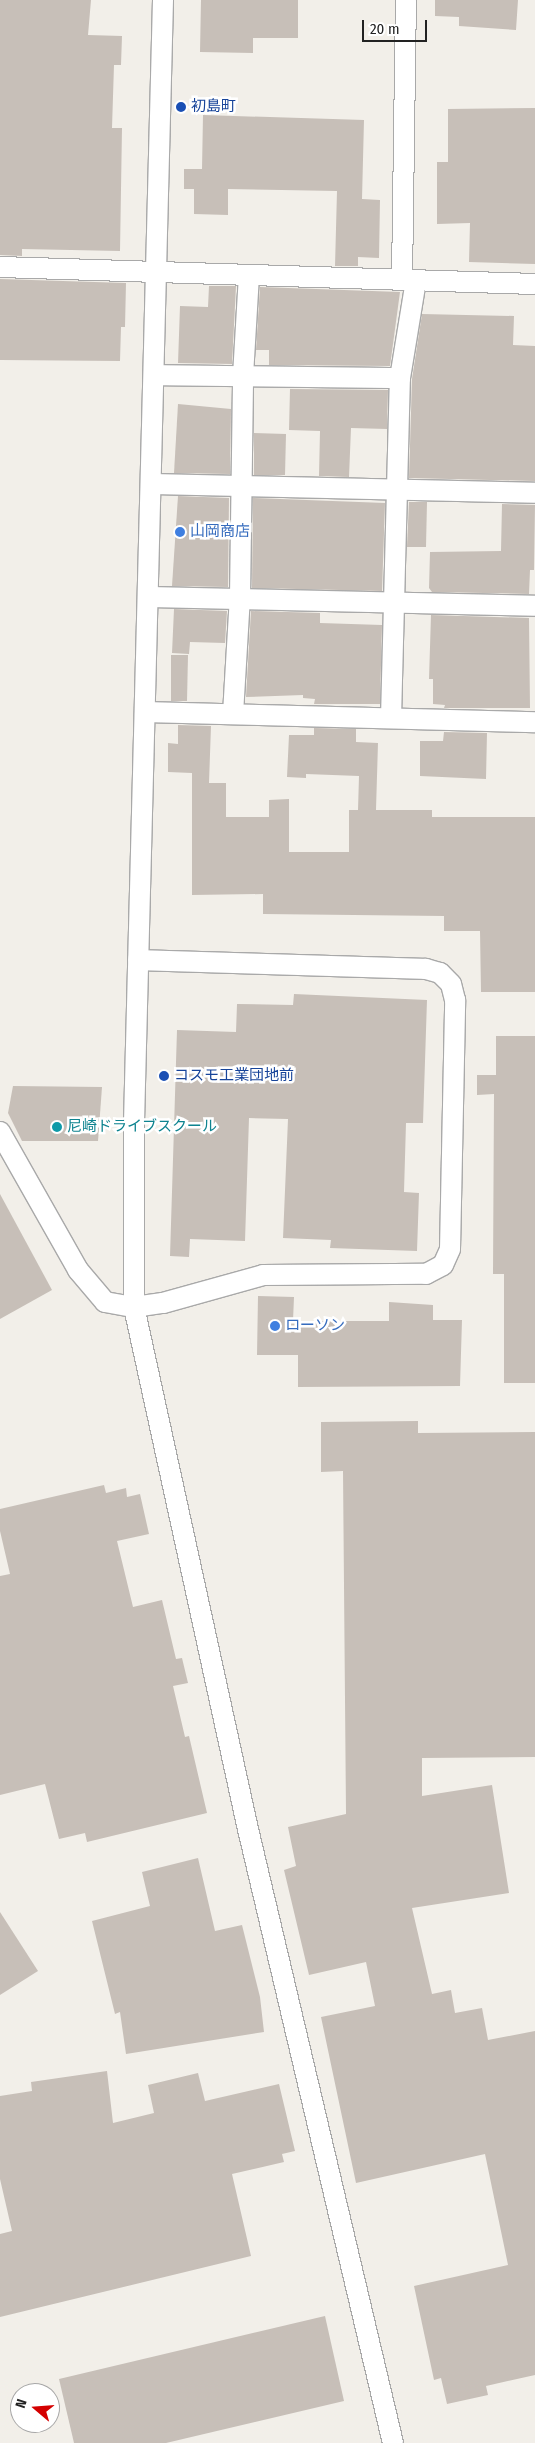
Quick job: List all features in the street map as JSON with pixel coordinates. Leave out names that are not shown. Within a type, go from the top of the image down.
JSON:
[{"type":"street","points":[[163,0],[152,484],[138,960],[134,1307],[247,1825],[393,2443]]},
{"type":"street","points":[[391,718],[395,490],[400,378],[409,280],[406,0]]},
{"type":"street","points":[[0,267],[535,284]]},
{"type":"street","points":[[233,714],[240,597],[243,376],[249,275]]},
{"type":"street","points":[[154,375],[400,378]]},
{"type":"street","points":[[152,484],[535,494]]},
{"type":"street","points":[[149,597],[240,597],[535,606]]},
{"type":"street","points":[[145,712],[535,722]]},
{"type":"street","points":[[0,1132],[89,1286],[105,1302],[134,1307],[163,1303],[263,1275],[426,1274],[443,1265],[450,1249],[455,1000],[451,984],[440,973],[426,969],[138,960]]},
{"type":"building","points":[[0,0],[91,0],[88,35],[122,36],[121,65],[114,65],[112,128],[122,128],[120,251],[22,249],[22,256],[0,255]]},
{"type":"building","points":[[201,0],[298,0],[298,38],[253,38],[253,53],[200,52]]},
{"type":"building","points":[[435,0],[518,0],[516,30],[459,26],[459,17],[435,16]]},
{"type":"building","points":[[535,108],[535,264],[469,262],[470,223],[437,224],[437,162],[448,162],[448,109]]},
{"type":"building","points":[[203,115],[364,120],[362,199],[380,200],[379,258],[358,257],[358,266],[335,266],[337,191],[228,189],[228,215],[194,214],[194,189],[184,189],[184,169],[202,169]]},
{"type":"building","points":[[0,279],[126,283],[125,327],[121,327],[120,361],[0,360]]},
{"type":"building","points":[[209,286],[236,286],[232,364],[178,363],[180,306],[208,307]]},
{"type":"building","points":[[260,287],[400,292],[390,366],[269,365],[269,350],[256,350]]},
{"type":"building","points":[[422,314],[514,316],[513,345],[535,346],[535,481],[409,478],[412,379]]},
{"type":"building","points":[[290,389],[388,390],[387,429],[351,428],[349,477],[319,476],[320,431],[289,430]]},
{"type":"building","points":[[178,404],[231,409],[230,474],[174,473]]},
{"type":"building","points":[[254,433],[286,434],[285,475],[254,475]]},
{"type":"building","points":[[178,496],[229,498],[228,587],[172,586]]},
{"type":"building","points":[[253,498],[385,503],[382,591],[252,588]]},
{"type":"building","points":[[409,502],[427,502],[426,547],[407,547]]},
{"type":"building","points":[[502,504],[535,505],[534,570],[530,570],[529,594],[432,592],[429,588],[430,552],[501,551]]},
{"type":"building","points":[[174,609],[227,611],[225,643],[190,642],[189,654],[172,653]]},
{"type":"building","points":[[251,611],[320,613],[320,623],[382,625],[380,704],[314,704],[315,699],[303,698],[303,695],[246,697]]},
{"type":"building","points":[[431,615],[529,618],[530,708],[444,708],[445,705],[433,704],[433,679],[429,679]]},
{"type":"building","points":[[171,655],[188,655],[187,701],[171,701]]},
{"type":"building","points":[[178,725],[211,726],[209,783],[226,783],[226,817],[269,817],[269,800],[289,799],[289,852],[349,852],[349,810],[358,810],[359,776],[306,774],[306,778],[287,777],[289,735],[314,735],[314,728],[356,729],[356,742],[378,743],[376,810],[432,810],[432,817],[535,817],[535,992],[481,992],[480,931],[444,931],[444,916],[263,914],[263,894],[192,895],[192,773],[168,772],[168,743],[178,744]]},
{"type":"building","points":[[444,732],[487,733],[486,779],[420,776],[420,741],[443,741]]},
{"type":"building","points":[[294,994],[427,1000],[423,1123],[406,1123],[404,1192],[419,1193],[417,1251],[330,1248],[331,1240],[283,1238],[288,1119],[249,1118],[245,1241],[190,1239],[189,1257],[170,1256],[177,1030],[236,1032],[237,1004],[293,1005]]},
{"type":"building","points":[[496,1036],[535,1036],[535,1383],[504,1383],[504,1274],[493,1274],[494,1094],[477,1095],[477,1075],[496,1075]]},
{"type":"building","name":"尼崎ドライブスクール","points":[[13,1086],[102,1087],[98,1141],[22,1141],[8,1113]]},
{"type":"building","points":[[0,1194],[52,1290],[0,1319]]},
{"type":"building","points":[[258,1296],[294,1297],[293,1321],[389,1321],[389,1302],[433,1305],[433,1320],[462,1320],[460,1386],[298,1387],[298,1355],[257,1355]]},
{"type":"building","points":[[418,1421],[418,1433],[535,1432],[535,1757],[422,1758],[422,1796],[492,1785],[509,1893],[412,1908],[432,1994],[451,1990],[455,2013],[482,2008],[488,2040],[535,2031],[535,2375],[486,2386],[488,2395],[447,2404],[441,2378],[434,2380],[414,2286],[508,2265],[485,2154],[356,2183],[321,2017],[375,2006],[366,1962],[309,1975],[284,1870],[296,1866],[288,1827],[346,1814],[343,1471],[321,1472],[321,1422]]},
{"type":"building","points":[[104,1485],[106,1493],[126,1488],[127,1497],[140,1494],[149,1534],[117,1541],[133,1607],[162,1600],[176,1659],[182,1658],[188,1683],[173,1686],[185,1737],[189,1736],[207,1813],[87,1842],[85,1833],[59,1839],[45,1784],[0,1795],[0,1576],[10,1574],[0,1531],[0,1509]]},
{"type":"building","points":[[198,1858],[215,1931],[242,1925],[260,1997],[264,2032],[126,2054],[120,2012],[115,2014],[92,1921],[150,1906],[142,1872]]},
{"type":"building","points":[[0,1912],[38,1971],[0,1995]]},
{"type":"building","points":[[107,2071],[113,2123],[154,2113],[148,2085],[198,2073],[205,2101],[279,2084],[295,2151],[282,2154],[284,2162],[232,2174],[251,2256],[0,2317],[0,2234],[12,2231],[0,2179],[0,2096],[32,2091],[31,2082]]},
{"type":"building","points":[[325,2316],[344,2401],[166,2443],[74,2443],[59,2379]]},
{"type":"place","name":"初島町","points":[[181,107]]},
{"type":"place","name":"山岡商店","points":[[180,532]]},
{"type":"place","name":"コスモ工業団地前","points":[[164,1076]]},
{"type":"place","name":"尼崎ドライブスクール","points":[[57,1127]]},
{"type":"place","name":"ローソン","points":[[275,1326]]}]
